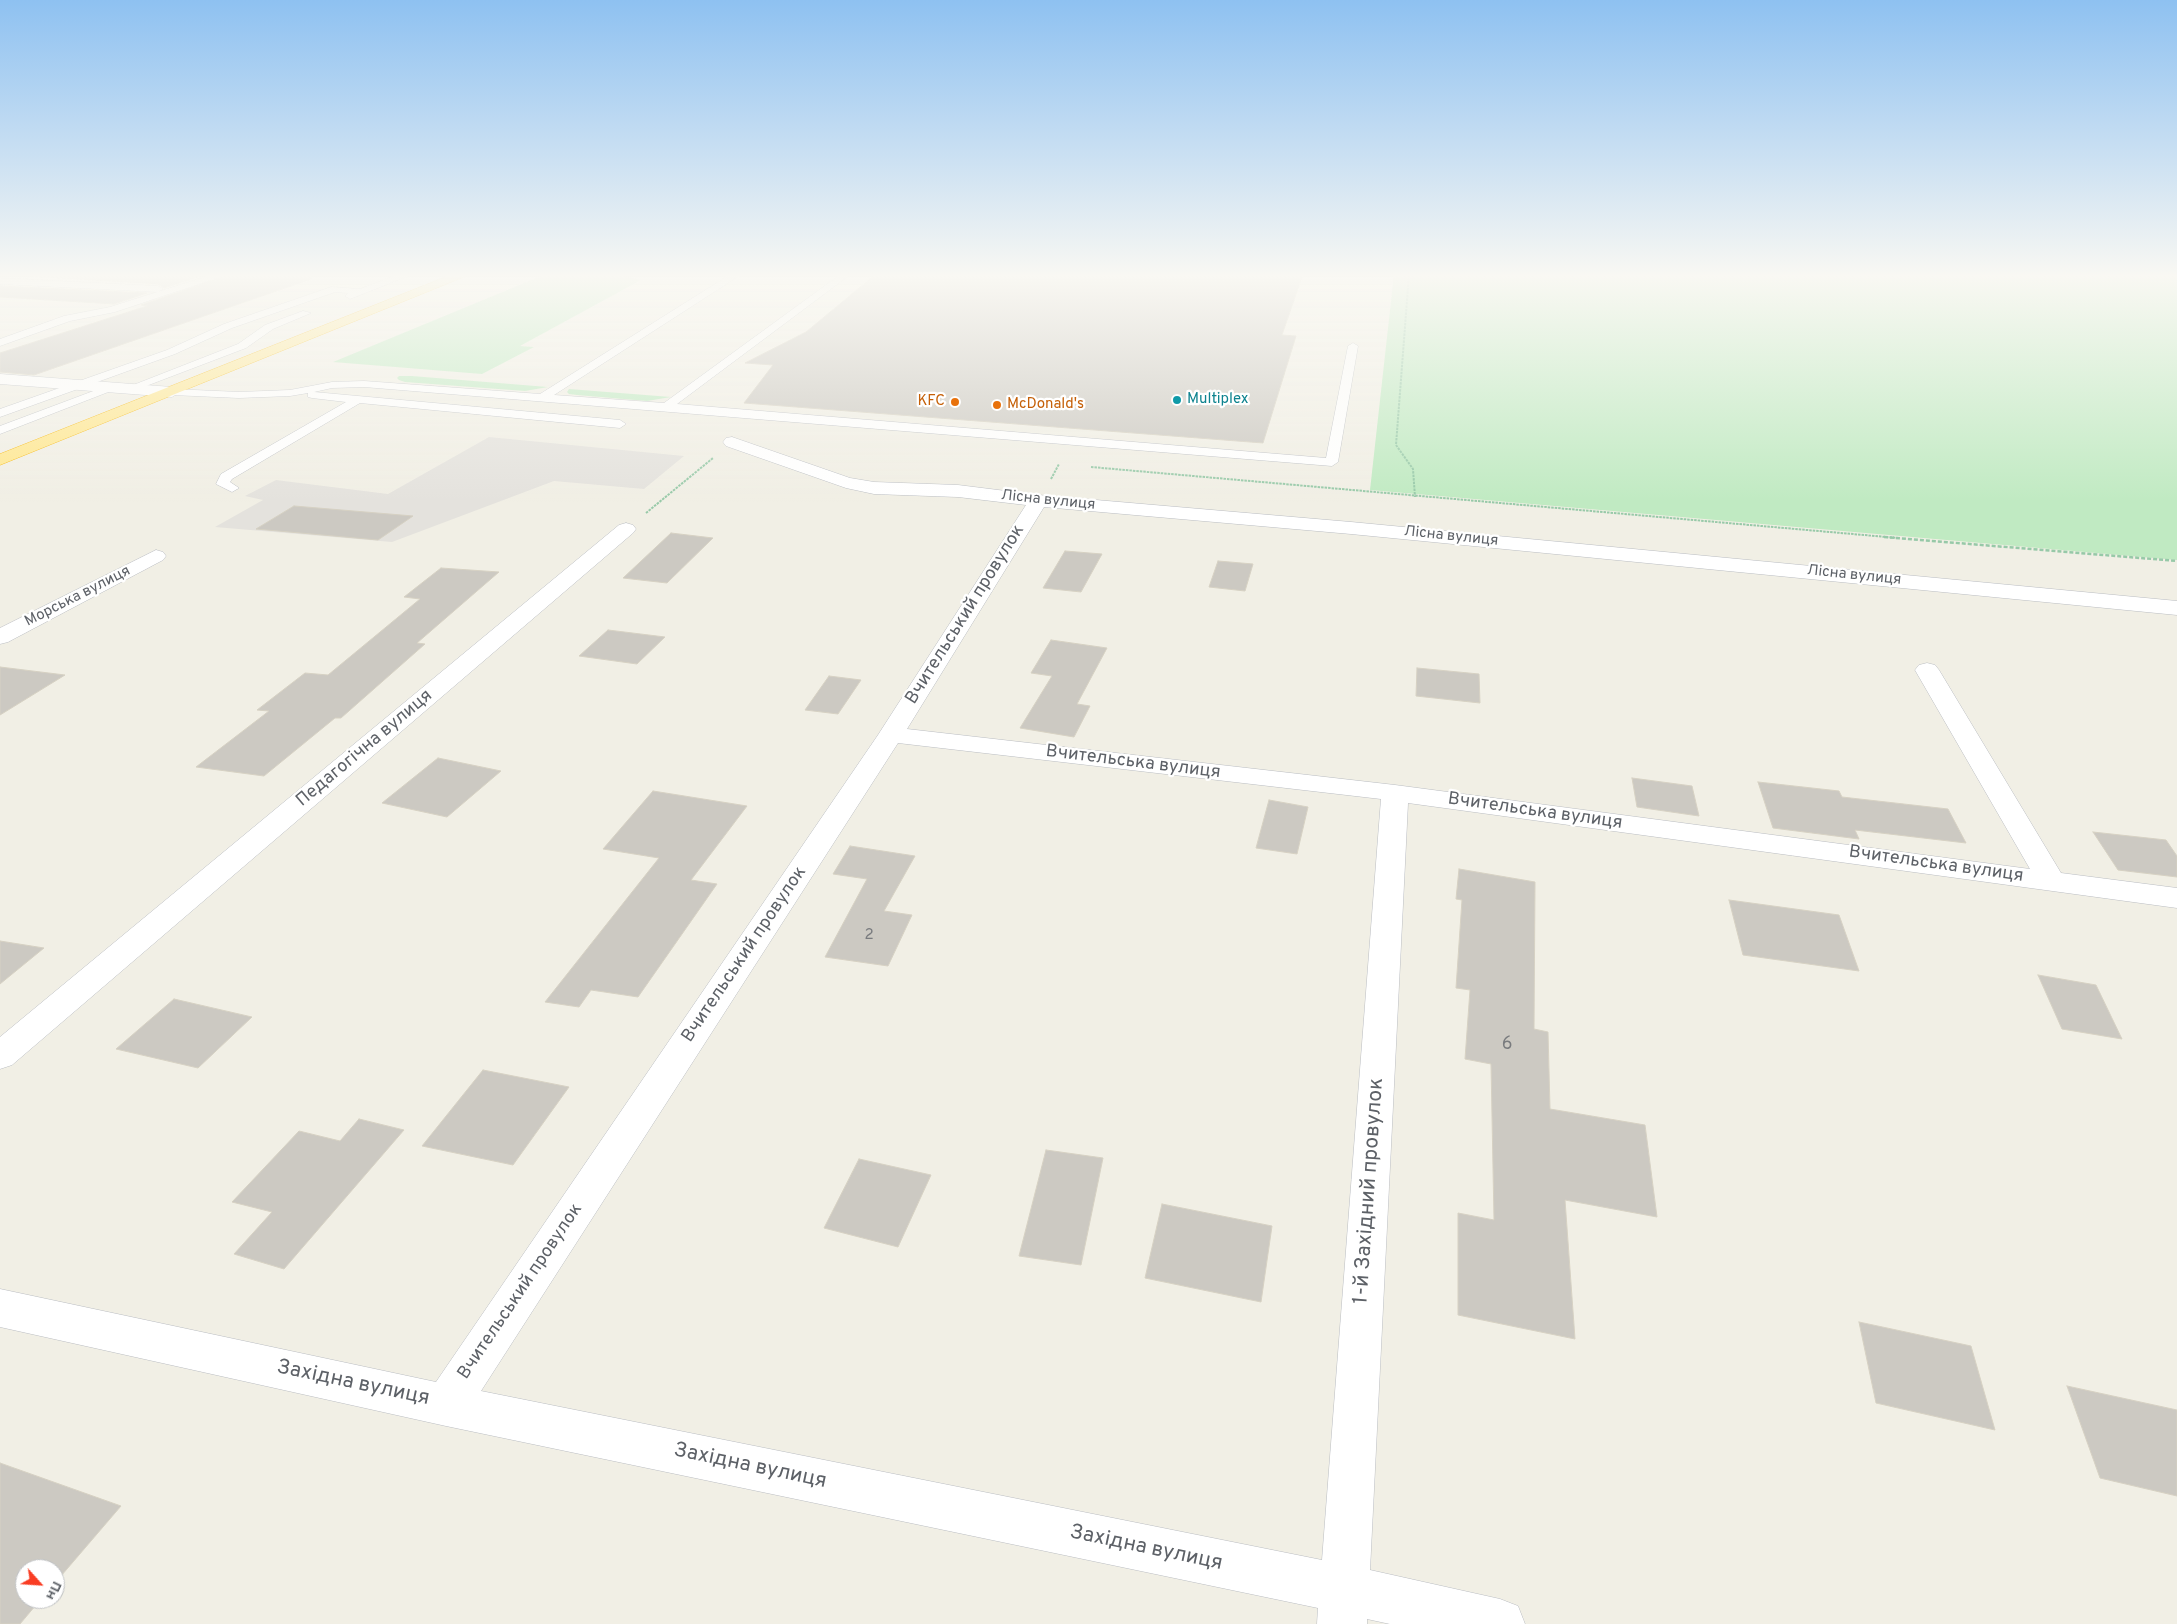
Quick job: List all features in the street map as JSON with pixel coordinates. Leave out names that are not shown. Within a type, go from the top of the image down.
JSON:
[{"type":"highway","points":[[0,460],[277,350]]},
{"type":"street","points":[[0,379],[172,392]]},
{"type":"street","name":"Лісна вулиця","points":[[732,442],[846,483],[874,488],[958,492],[1038,501],[1361,529],[2177,608]]},
{"type":"street","name":"Вчительський провулок","points":[[446,1405],[891,735],[1038,501]]},
{"type":"street","name":"Педагогічна вулиця","points":[[0,1056],[626,529]]},
{"type":"street","name":"Морська вулиця","points":[[0,637],[156,556]]},
{"type":"street","points":[[1927,670],[2051,880]]},
{"type":"street","name":"Вчительська вулиця","points":[[891,735],[1395,793],[2177,898]]},
{"type":"street","name":"1-й Західний провулок","points":[[1343,1607],[1395,793]]},
{"type":"street","name":"Західна вулиця","points":[[0,1308],[446,1405],[1343,1607],[1500,1624]]},
{"type":"lane","points":[[0,413],[175,350]]},
{"type":"lane","points":[[129,388],[232,350]]},
{"type":"lane","points":[[543,397],[618,350]]},
{"type":"lane","points":[[666,407],[744,350]]},
{"type":"lane","points":[[172,392],[239,395],[290,393],[332,386],[364,384],[1332,462],[1352,350]]},
{"type":"lane","points":[[0,430],[112,387]]},
{"type":"lane","points":[[290,393],[356,401],[620,424]]},
{"type":"lane","points":[[232,488],[223,484],[226,477],[356,401]]},
{"type":"path","points":[[1402,350],[1396,423],[1396,446],[1413,469],[1415,497]]},
{"type":"path","points":[[626,529],[732,442]]},
{"type":"path","points":[[1049,463],[1059,464]]},
{"type":"path","points":[[1088,467],[2128,559],[2177,560]]},
{"type":"shaded area","points":[[489,437],[684,456],[644,489],[554,481],[392,542],[215,527],[263,500],[245,496],[276,480],[388,494]]},
{"type":"green space","points":[[363,350],[529,350],[482,374],[333,362]]},
{"type":"green space","points":[[1386,350],[2177,350],[2177,560],[1370,490]]},
{"type":"green space","points":[[399,376],[548,387],[525,391],[405,382],[397,378]]},
{"type":"green space","points":[[569,389],[671,397],[647,401],[569,394],[567,392]]},
{"type":"building","points":[[10,350],[107,350],[34,375],[0,372],[0,353]]},
{"type":"building","points":[[771,350],[1292,350],[1263,443],[744,403],[773,365],[745,363]]},
{"type":"building","points":[[294,506],[413,516],[378,540],[256,529]]},
{"type":"building","points":[[671,533],[713,538],[667,583],[623,578]]},
{"type":"building","points":[[1065,551],[1102,554],[1081,592],[1043,588]]},
{"type":"building","points":[[1218,561],[1253,564],[1245,591],[1209,587]]},
{"type":"building","points":[[441,568],[499,572],[417,643],[425,644],[341,718],[335,718],[264,776],[196,767],[269,711],[257,710],[305,673],[328,675],[420,599],[404,597]]},
{"type":"building","points":[[608,630],[665,637],[637,664],[579,656]]},
{"type":"building","points":[[1051,640],[1107,648],[1077,704],[1090,706],[1074,737],[1020,728],[1052,676],[1031,673]]},
{"type":"building","points":[[0,667],[65,675],[0,715]]},
{"type":"building","points":[[1417,668],[1479,674],[1480,703],[1416,696]]},
{"type":"building","points":[[829,676],[861,680],[838,714],[805,710]]},
{"type":"building","points":[[438,758],[501,771],[447,817],[382,803]]},
{"type":"building","points":[[1632,778],[1692,786],[1699,816],[1637,807]]},
{"type":"building","points":[[1758,782],[1839,791],[1842,797],[1948,809],[1966,843],[1855,830],[1859,839],[1773,828]]},
{"type":"building","points":[[653,791],[747,806],[691,880],[717,884],[638,997],[591,990],[579,1007],[545,1002],[659,858],[603,849]]},
{"type":"building","points":[[1269,800],[1308,807],[1297,854],[1256,848]]},
{"type":"building","points":[[2093,832],[2166,840],[2177,856],[2177,877],[2118,870]]},
{"type":"building","points":[[850,846],[915,856],[884,911],[912,915],[888,966],[825,957],[867,879],[833,874]]},
{"type":"building","points":[[1459,869],[1535,882],[1534,1029],[1548,1032],[1550,1109],[1645,1125],[1657,1217],[1565,1200],[1575,1339],[1458,1315],[1458,1213],[1494,1220],[1491,1064],[1465,1059],[1470,990],[1456,988],[1462,900],[1456,899]]},
{"type":"building","points":[[1729,900],[1839,915],[1859,971],[1743,955]]},
{"type":"building","points":[[0,941],[44,948],[0,984]]},
{"type":"building","points":[[2038,975],[2096,985],[2122,1039],[2062,1029]]},
{"type":"building","points":[[174,999],[252,1017],[198,1068],[116,1049]]},
{"type":"building","points":[[483,1070],[569,1087],[513,1165],[422,1146]]},
{"type":"building","points":[[359,1119],[404,1130],[284,1269],[234,1254],[272,1212],[232,1202],[299,1131],[340,1141]]},
{"type":"building","points":[[1046,1150],[1103,1158],[1081,1265],[1019,1256]]},
{"type":"building","points":[[859,1159],[931,1175],[898,1247],[824,1228]]},
{"type":"building","points":[[1162,1204],[1272,1226],[1261,1302],[1145,1278]]},
{"type":"building","points":[[1859,1322],[1971,1346],[1995,1430],[1876,1403]]},
{"type":"building","points":[[2067,1386],[2177,1410],[2177,1496],[2100,1478]]},
{"type":"building","points":[[0,1463],[121,1506],[65,1571],[65,1559],[15,1559],[15,1609],[33,1609],[20,1624],[0,1624]]},
{"type":"place","name":"Multiplex","points":[[1177,400]]},
{"type":"place","name":"KFC","points":[[955,402]]},
{"type":"place","name":"McDonald's","points":[[997,405]]}]
